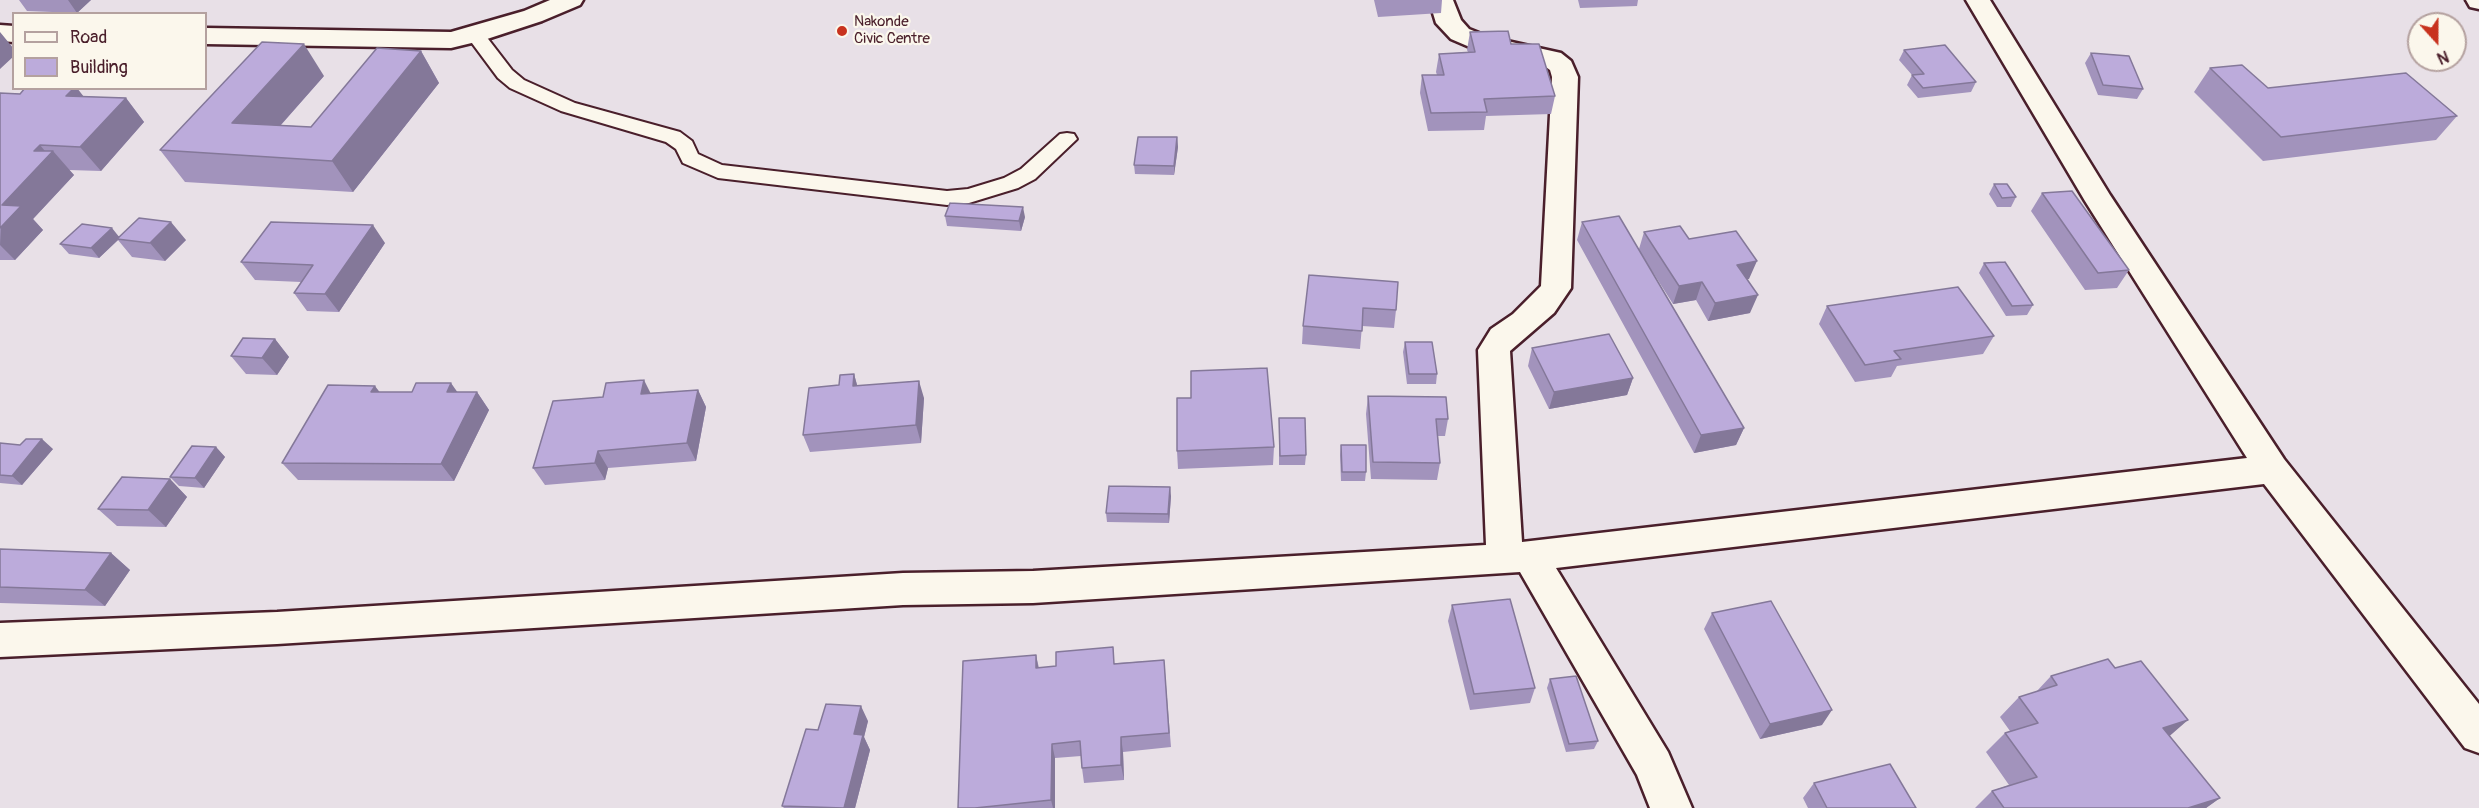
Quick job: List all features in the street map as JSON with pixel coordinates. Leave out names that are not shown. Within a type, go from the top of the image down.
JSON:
[{"type":"street","points":[[207,36],[451,40],[475,35],[572,0]]},
{"type":"street","points":[[1441,0],[1449,23],[1460,34],[1481,43],[1552,59],[1562,67],[1565,78],[1556,288],[1543,305],[1502,337],[1494,350],[1517,557],[1654,765],[1671,808]]},
{"type":"street","points":[[1978,0],[2093,191],[2272,469],[2479,735]]},
{"type":"street","points":[[0,640],[278,628],[903,589],[1033,587],[1517,557],[2272,469]]},
{"type":"lane","points":[[475,35],[505,74],[517,84],[568,107],[673,137],[685,146],[690,158],[718,171],[947,198],[969,195],[1011,183],[1028,174],[1067,139]]},
{"type":"building","points":[[1508,31],[1511,44],[1539,44],[1555,96],[1484,99],[1487,112],[1431,113],[1422,75],[1444,75],[1439,54],[1475,52],[1470,32]]},
{"type":"building","points":[[262,42],[304,44],[232,123],[311,127],[377,48],[421,51],[332,161],[160,150]]},
{"type":"building","points":[[1945,45],[1976,82],[1923,88],[1912,75],[1924,74],[1904,50]]},
{"type":"building","points":[[2091,53],[2129,56],[2143,89],[2103,85]]},
{"type":"building","points":[[2242,65],[2268,88],[2406,73],[2457,116],[2281,137],[2210,68]]},
{"type":"building","points":[[23,90],[72,90],[66,96],[126,98],[80,147],[40,145],[34,151],[53,151],[2,205],[21,206],[0,228],[0,93],[20,94]]},
{"type":"building","points":[[1138,137],[1177,137],[1174,166],[1134,165]]},
{"type":"building","points":[[1994,184],[2007,184],[2016,197],[2002,198]]},
{"type":"building","points":[[2072,191],[2129,270],[2098,273],[2042,193]]},
{"type":"building","points":[[950,203],[1023,207],[1019,221],[945,216]]},
{"type":"building","points":[[1619,216],[1744,428],[1701,435],[1582,222]]},
{"type":"building","points":[[139,218],[171,222],[150,243],[117,239]]},
{"type":"building","points":[[271,222],[373,225],[325,294],[294,293],[313,265],[241,262]]},
{"type":"building","points":[[82,224],[112,228],[91,248],[60,244]]},
{"type":"building","points":[[1680,226],[1689,239],[1736,231],[1757,261],[1737,265],[1758,295],[1715,303],[1702,282],[1679,286],[1644,232]]},
{"type":"building","points":[[2005,262],[2033,305],[2012,306],[1984,263]]},
{"type":"building","points":[[1309,275],[1398,282],[1396,310],[1363,308],[1362,331],[1303,326]]},
{"type":"building","points":[[1958,287],[1994,336],[1894,351],[1901,359],[1865,365],[1827,306]]},
{"type":"building","points":[[1609,334],[1633,378],[1554,392],[1532,348]]},
{"type":"building","points":[[243,338],[275,339],[262,358],[231,356]]},
{"type":"building","points":[[1405,342],[1432,342],[1437,374],[1409,374]]},
{"type":"building","points":[[1267,368],[1274,447],[1177,451],[1177,398],[1191,398],[1191,371]]},
{"type":"building","points":[[854,374],[853,386],[919,381],[916,425],[803,435],[809,388],[839,385],[840,375]]},
{"type":"building","points":[[644,380],[641,394],[698,390],[687,443],[598,451],[595,463],[533,468],[553,401],[603,397],[606,383]]},
{"type":"building","points":[[416,383],[451,383],[447,392],[477,392],[441,464],[282,463],[328,385],[375,386],[371,392],[412,392]]},
{"type":"building","points":[[1368,396],[1446,397],[1448,419],[1436,419],[1440,463],[1373,462]]},
{"type":"building","points":[[1279,418],[1305,418],[1306,455],[1280,456]]},
{"type":"building","points":[[26,439],[42,439],[12,476],[0,475],[0,443],[20,445]]},
{"type":"building","points":[[1341,445],[1366,445],[1366,472],[1342,472]]},
{"type":"building","points":[[192,446],[216,447],[195,478],[170,477]]},
{"type":"building","points":[[122,477],[170,479],[148,510],[98,509]]},
{"type":"building","points":[[1109,486],[1170,487],[1168,514],[1106,513]]},
{"type":"building","points":[[0,549],[111,553],[85,590],[0,587]]},
{"type":"building","points":[[1510,599],[1535,688],[1474,694],[1452,605]]},
{"type":"building","points":[[1771,601],[1832,710],[1770,724],[1712,613]]},
{"type":"building","points":[[1113,647],[1114,664],[1164,660],[1169,733],[1121,737],[1121,765],[1082,768],[1080,741],[1052,744],[1051,800],[958,808],[963,661],[1036,655],[1036,668],[1056,666],[1056,652]]},
{"type":"building","points":[[2108,659],[2115,668],[2141,661],[2188,720],[2163,728],[2220,798],[2188,808],[2004,808],[1992,791],[2037,777],[2005,733],[2038,723],[2019,697],[2057,685],[2051,676]]},
{"type":"building","points":[[1576,676],[1598,741],[1569,744],[1550,679]]},
{"type":"building","points":[[826,704],[861,706],[854,734],[863,735],[844,808],[782,806],[806,729],[818,730]]},
{"type":"building","points":[[1890,764],[1916,808],[1827,808],[1814,783]]},
{"type":"place","name":"Nakonde Civic Centre","points":[[842,31]]}]
